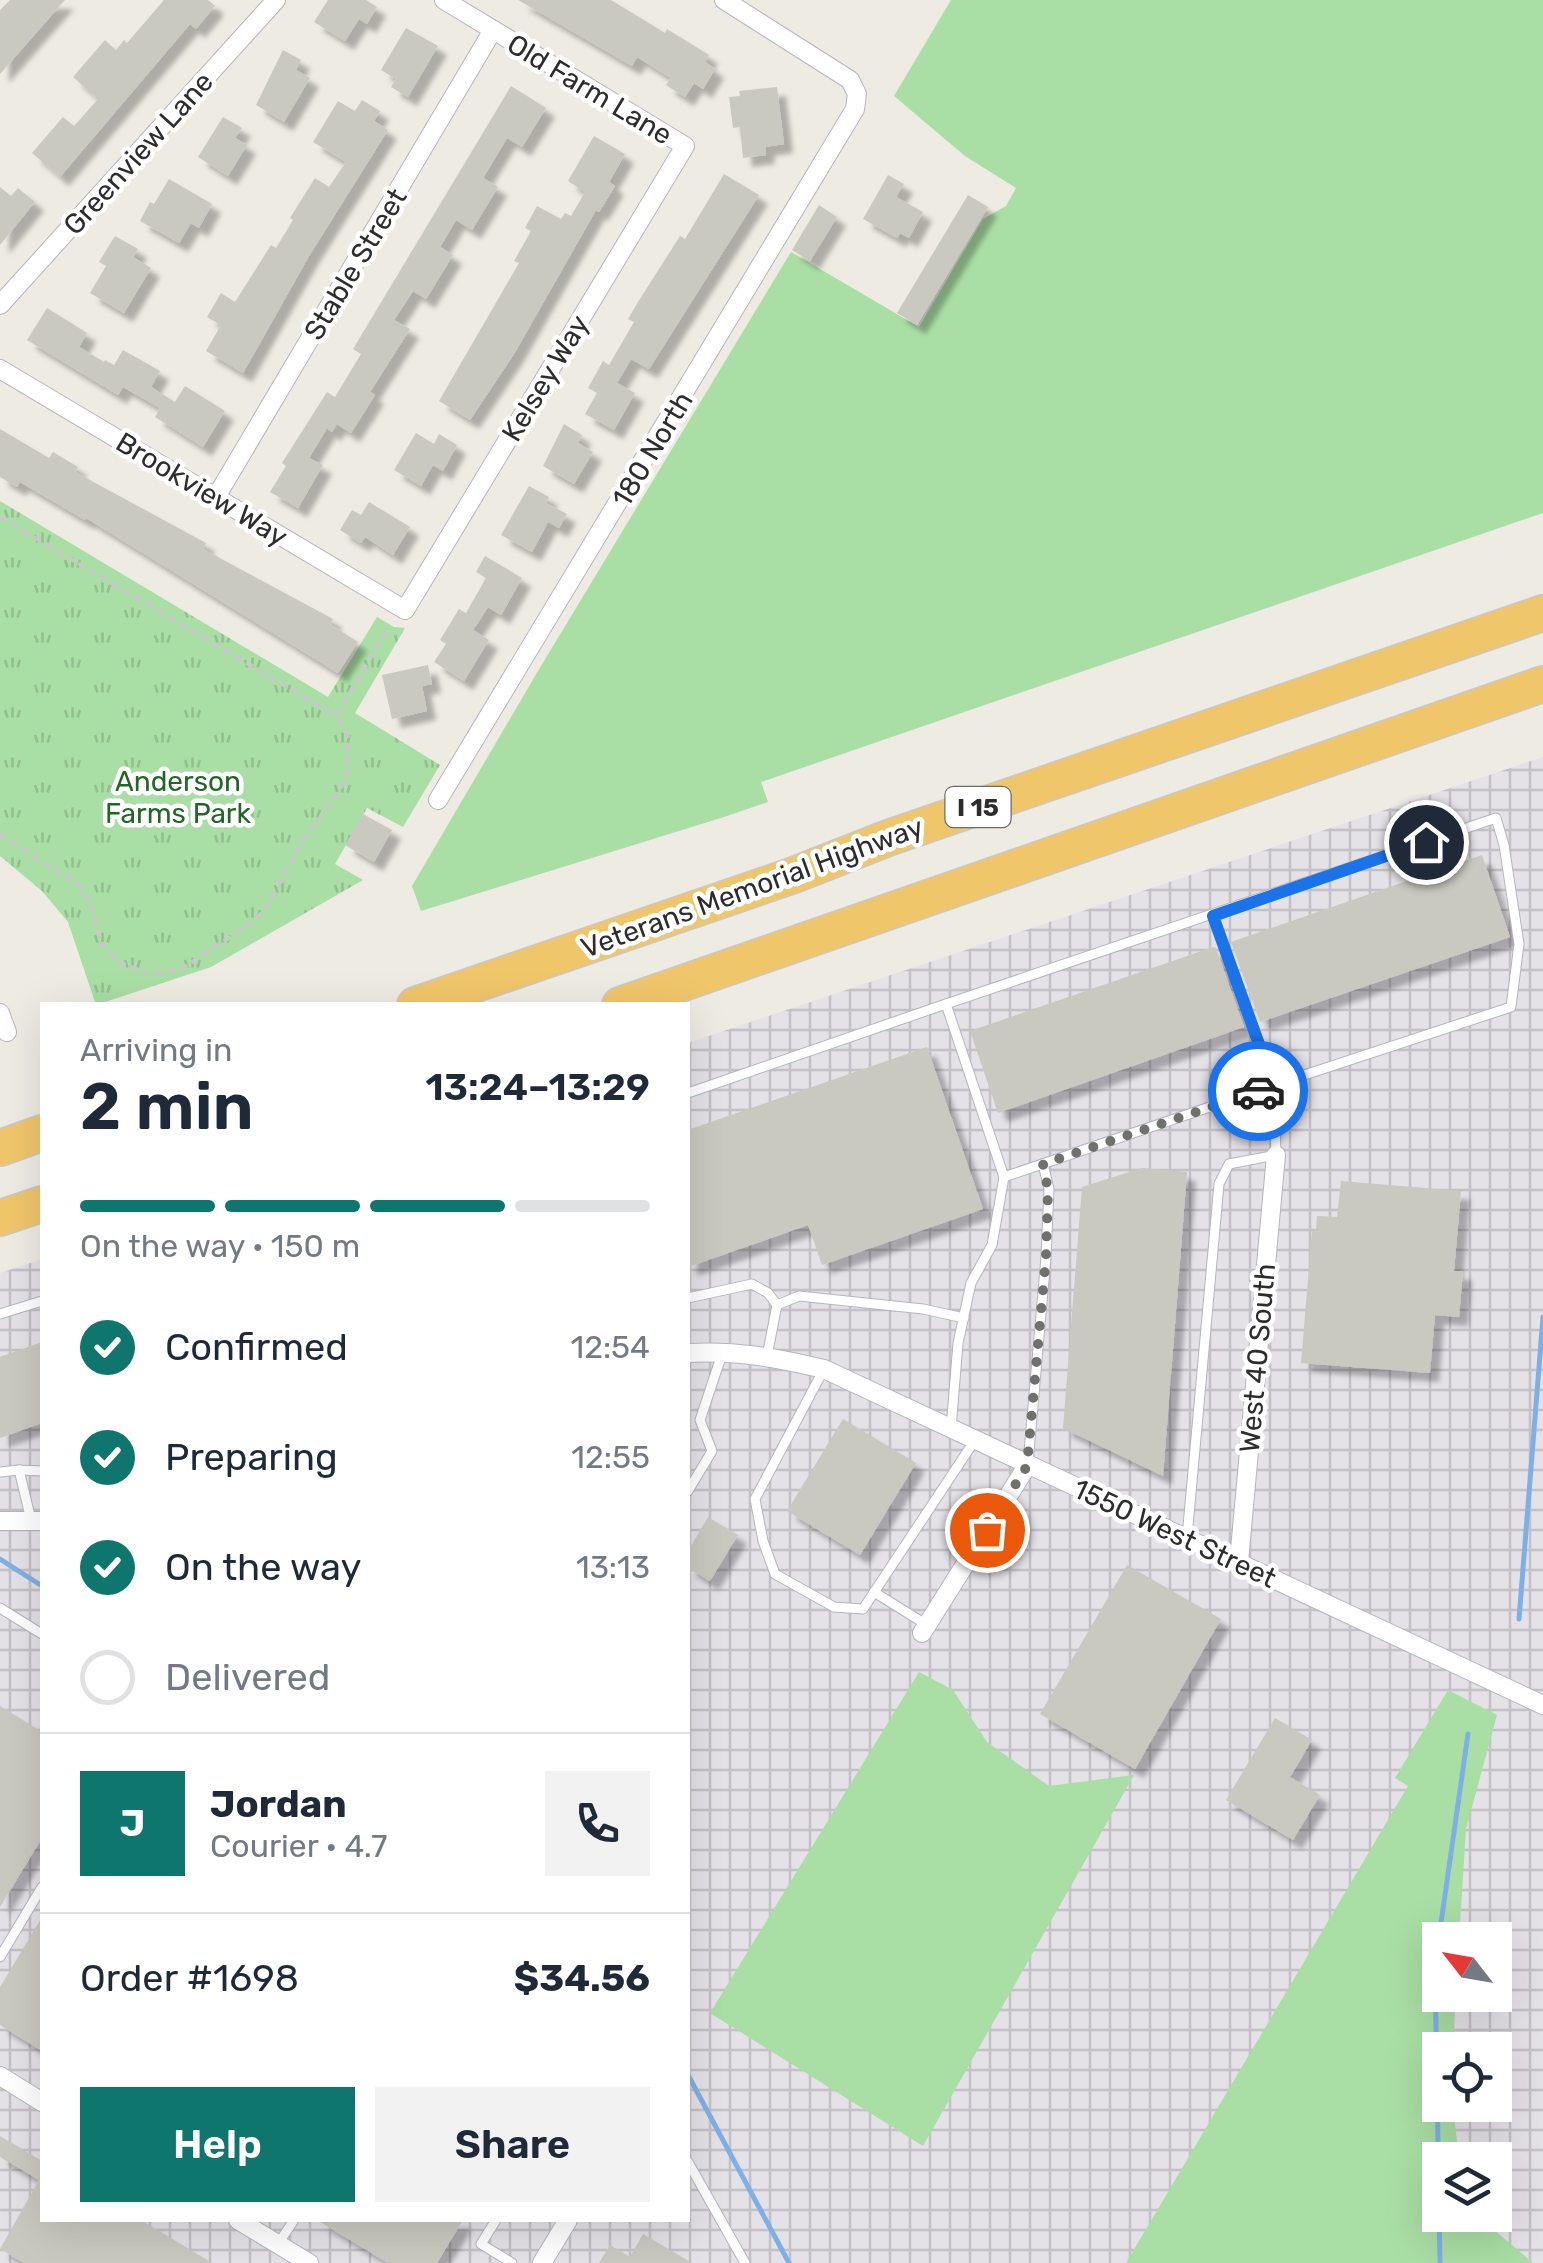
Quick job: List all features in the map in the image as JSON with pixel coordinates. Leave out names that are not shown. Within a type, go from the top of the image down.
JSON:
[{"type":"highway","name":"Veterans Memorial Highway","points":[[424,1002],[1543,613]]},
{"type":"highway","name":"I 15","points":[[629,1002],[1543,684]]},
{"type":"highway","points":[[0,1148],[40,1134]]},
{"type":"highway","points":[[0,1218],[40,1205]]},
{"type":"street","name":"Greenview Lane","points":[[0,305],[276,0]]},
{"type":"street","name":"Old Farm Lane","points":[[444,0],[685,146]]},
{"type":"street","name":"180 North","points":[[438,800],[848,125],[858,94],[850,80],[724,0]]},
{"type":"street","name":"Stable Street","points":[[216,498],[493,30]]},
{"type":"street","name":"Kelsey Way","points":[[404,610],[685,146]]},
{"type":"street","name":"Brookview Way","points":[[0,369],[404,610]]},
{"type":"street","points":[[0,1013],[7,1032]]},
{"type":"street","name":"West 40 South","points":[[1239,1561],[1276,1155]]},
{"type":"street","name":"1550 West Street","points":[[690,1353],[723,1351],[767,1356],[824,1369],[1543,1706]]},
{"type":"street","points":[[925,1629],[1027,1466]]},
{"type":"street","points":[[0,1521],[36,1520]]},
{"type":"street","points":[[0,2076],[40,2101]]},
{"type":"street","points":[[241,2222],[309,2263]]},
{"type":"street","points":[[542,2263],[567,2222]]},
{"type":"lane","points":[[690,1092],[1496,818],[1519,944],[1511,1006],[1004,1176]]},
{"type":"lane","points":[[1187,1537],[1218,1184],[1229,1164],[1276,1155],[1274,1086],[1213,916]]},
{"type":"lane","points":[[946,1004],[1004,1176],[992,1245],[971,1283],[958,1343],[951,1429]]},
{"type":"lane","points":[[1027,1466],[1046,1257],[1048,1190],[1043,1164]]},
{"type":"lane","points":[[690,1298],[752,1284],[777,1304]]},
{"type":"lane","points":[[777,1304],[799,1296],[922,1309],[964,1318]]},
{"type":"lane","points":[[0,1314],[40,1301]]},
{"type":"lane","points":[[767,1356],[777,1304]]},
{"type":"lane","points":[[690,1488],[712,1450],[700,1420],[723,1351]]},
{"type":"lane","points":[[824,1369],[755,1499],[763,1541],[775,1574],[834,1608],[863,1610],[975,1440]]},
{"type":"lane","points":[[20,1470],[36,1520]]},
{"type":"lane","points":[[0,1472],[40,1470]]},
{"type":"lane","points":[[874,1592],[925,1629]]},
{"type":"lane","points":[[0,1608],[40,1633]]},
{"type":"lane","points":[[0,1958],[40,1890]]},
{"type":"lane","points":[[690,2166],[745,2263]]},
{"type":"lane","points":[[278,2244],[293,2222]]},
{"type":"lane","points":[[495,2222],[480,2244],[512,2263]]},
{"type":"path","points":[[0,517],[336,716],[348,736],[347,774],[340,790],[306,838],[265,909],[253,922],[180,970],[148,974],[119,962],[104,947],[90,904],[78,884],[0,834]]},
{"type":"path","points":[[336,716],[386,632]]},
{"type":"shaded area","points":[[1543,757],[1543,2263],[0,2263],[0,1273],[40,1260],[40,2222],[690,2222],[690,1042]]},
{"type":"green space","points":[[951,0],[1543,0],[1543,513],[761,782],[768,802],[421,911],[412,886],[791,252],[919,327],[983,219],[1006,206],[1016,188],[965,156],[894,96]]},
{"type":"green space","name":"Anderson Farms Park","points":[[0,501],[328,697],[377,617],[394,627],[405,628],[355,713],[440,765],[403,827],[367,808],[335,864],[363,880],[211,967],[95,1002],[68,922],[42,891],[0,856]]},
{"type":"green space","points":[[919,1672],[953,1690],[987,1742],[1049,1786],[1134,1775],[923,2146],[710,2013]]},
{"type":"green space","points":[[1448,1690],[1497,1715],[1466,1829],[1460,1922],[1422,1922],[1422,2012],[1455,2012],[1454,2032],[1422,2032],[1422,2122],[1455,2122],[1457,2142],[1422,2142],[1422,2232],[1497,2232],[1533,2263],[1126,2263],[1408,1786],[1395,1778]]},
{"type":"building","points":[[10,0],[65,0],[0,74],[0,10]]},
{"type":"building","points":[[164,0],[208,0],[215,6],[196,29],[190,24],[60,177],[32,153],[63,117],[74,126],[98,99],[73,77],[105,40],[116,50],[124,40],[127,43]]},
{"type":"building","points":[[328,0],[366,0],[377,7],[367,24],[359,19],[345,41],[314,22]]},
{"type":"building","points":[[518,0],[611,0],[709,55],[705,62],[715,69],[703,89],[694,83],[685,97],[666,85],[671,78],[637,57],[632,66]]},
{"type":"building","points":[[406,28],[438,46],[408,97],[391,87],[396,79],[381,70]]},
{"type":"building","points":[[283,50],[301,60],[296,70],[310,78],[284,122],[256,105]]},
{"type":"building","points":[[511,86],[546,108],[522,147],[507,138],[483,178],[498,187],[472,230],[456,220],[440,247],[453,255],[426,299],[413,291],[394,320],[410,329],[370,392],[375,395],[351,433],[337,424],[332,432],[327,428],[309,458],[323,465],[298,508],[270,492],[286,466],[282,463],[327,392],[335,397],[361,354],[353,349]]},
{"type":"building","points":[[777,87],[784,144],[765,147],[766,155],[743,158],[740,127],[733,128],[729,97],[740,96],[739,91]]},
{"type":"building","points":[[362,100],[380,111],[374,121],[388,130],[309,256],[243,373],[206,351],[221,325],[207,317],[221,293],[235,302],[271,245],[276,248],[315,178],[329,187],[346,162],[313,142],[338,101],[355,111]]},
{"type":"building","points":[[223,117],[242,128],[235,138],[247,145],[228,176],[198,157]]},
{"type":"building","points":[[594,136],[625,154],[609,182],[615,186],[599,212],[596,210],[514,354],[470,420],[439,401],[519,263],[514,261],[531,231],[525,228],[537,206],[561,219],[565,213],[571,216],[585,192],[568,181]]},
{"type":"building","points":[[724,174],[759,195],[649,369],[631,359],[617,383],[635,393],[614,430],[585,414],[597,393],[588,388],[603,361],[609,365],[634,322],[628,319],[638,302],[680,236],[685,239]]},
{"type":"building","points":[[888,175],[904,184],[896,197],[923,212],[909,238],[900,233],[897,238],[863,219]]},
{"type":"building","points":[[169,179],[212,204],[199,228],[191,223],[179,243],[140,221]]},
{"type":"building","points":[[0,187],[11,196],[18,188],[35,202],[0,245]]},
{"type":"building","points":[[968,195],[988,207],[917,325],[897,313]]},
{"type":"building","points":[[819,205],[837,217],[810,261],[792,250]]},
{"type":"building","points":[[115,236],[138,249],[133,257],[151,268],[124,313],[90,293],[106,266],[99,262]]},
{"type":"building","points":[[47,308],[87,333],[79,347],[104,362],[114,365],[123,350],[160,371],[151,387],[175,402],[185,386],[225,411],[203,447],[155,417],[160,408],[123,387],[118,395],[27,340]]},
{"type":"building","points":[[564,424],[582,435],[578,443],[593,452],[574,484],[543,466]]},
{"type":"building","points":[[0,429],[49,458],[53,452],[78,467],[75,472],[206,543],[203,549],[333,619],[330,624],[358,642],[338,673],[86,518],[20,482],[17,487],[0,477]]},
{"type":"building","points":[[416,433],[434,444],[439,434],[457,445],[443,471],[433,465],[421,486],[394,470]]},
{"type":"building","points":[[529,486],[549,497],[546,503],[567,514],[559,528],[548,522],[532,552],[501,535]]},
{"type":"building","points":[[369,502],[410,527],[393,555],[365,537],[361,543],[340,530],[352,510],[361,515]]},
{"type":"building","points":[[485,556],[522,578],[501,615],[488,607],[473,630],[489,640],[464,681],[434,662],[446,644],[440,640],[459,609],[466,613],[486,578],[476,572]]},
{"type":"building","points":[[428,665],[432,684],[422,686],[427,711],[392,719],[382,675]]},
{"type":"building","points":[[363,814],[392,830],[374,862],[345,845]]},
{"type":"building","points":[[1482,855],[1510,937],[1260,1022],[1231,942]]},
{"type":"building","points":[[1213,947],[1244,1027],[998,1113],[970,1031]]},
{"type":"building","points":[[927,1047],[983,1209],[822,1265],[808,1225],[690,1266],[690,1129]]},
{"type":"building","points":[[1142,1168],[1187,1172],[1163,1476],[1063,1428],[1082,1187]]},
{"type":"building","points":[[1341,1181],[1461,1191],[1454,1271],[1463,1271],[1459,1317],[1435,1315],[1430,1373],[1301,1363],[1312,1231],[1316,1231],[1317,1216],[1337,1217]]},
{"type":"building","points":[[40,1343],[40,1424],[0,1438],[0,1357]]},
{"type":"building","points":[[843,1419],[916,1463],[860,1555],[787,1511]]},
{"type":"building","points":[[708,1517],[738,1535],[710,1581],[690,1569],[690,1548]]},
{"type":"building","points":[[1127,1565],[1221,1619],[1135,1769],[1040,1714]]},
{"type":"building","points":[[0,1706],[40,1731],[40,1841],[0,1907]]},
{"type":"building","points":[[1275,1718],[1312,1740],[1290,1777],[1320,1795],[1293,1840],[1226,1800]]},
{"type":"building","points":[[40,1920],[40,2050],[0,2025],[0,1987]]},
{"type":"building","points":[[0,2136],[40,2160],[40,2222],[144,2222],[212,2263],[24,2263],[0,2249],[39,2180],[0,2157]]},
{"type":"building","points":[[320,2222],[462,2222],[437,2263],[388,2263]]},
{"type":"building","points":[[643,2234],[692,2263],[599,2263],[610,2245],[630,2257]]},
{"type":"waterway","points":[[1519,1619],[1543,1317]]},
{"type":"waterway","points":[[0,1559],[40,1585]]},
{"type":"waterway","points":[[1440,2263],[1435,1965],[1468,1734]]},
{"type":"waterway","points":[[690,2079],[789,2263]]},
{"type":"way so far","points":[[987,1530],[1027,1466],[1046,1257],[1048,1190],[1043,1164],[1258,1091]]},
{"type":"route","points":[[1258,1091],[1274,1086],[1213,916],[1426,842]]}]
